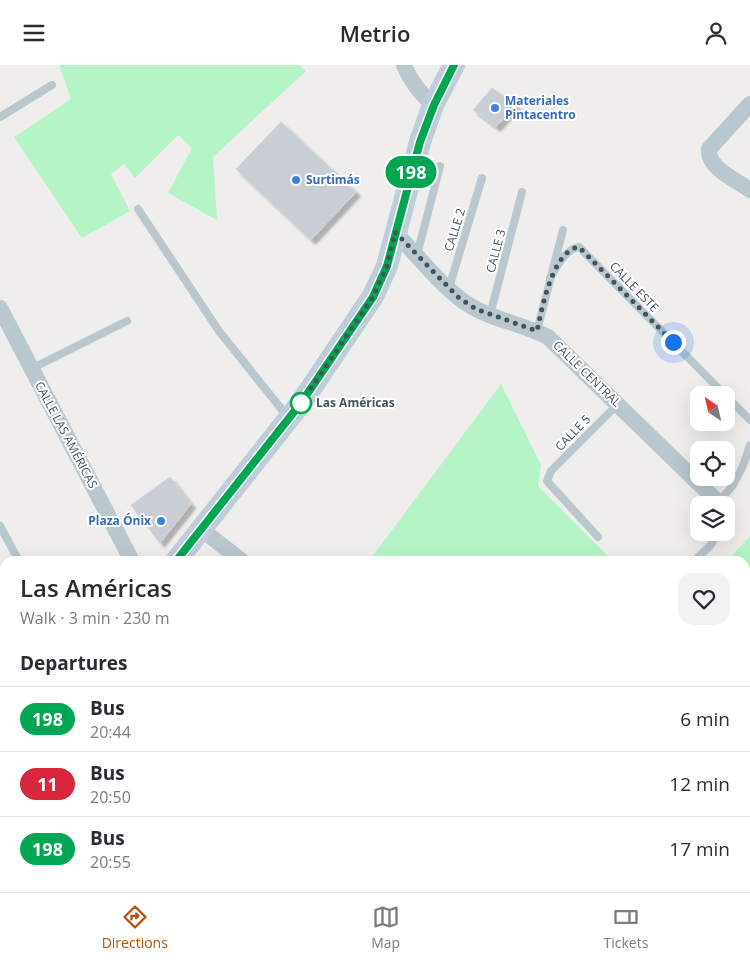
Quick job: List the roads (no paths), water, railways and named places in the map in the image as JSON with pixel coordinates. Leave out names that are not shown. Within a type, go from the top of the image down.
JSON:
[{"type":"main road","points":[[180,556],[289,419],[351,332],[373,297],[387,266],[420,142],[434,105],[454,65]]},
{"type":"street","points":[[404,65],[417,89],[434,105]]},
{"type":"street","points":[[750,104],[708,149],[708,156],[712,163],[750,190]]},
{"type":"street","name":"CALLE CENTRAL","points":[[395,232],[449,288],[476,309],[537,331],[548,337],[618,403],[711,496]]},
{"type":"street","name":"CALLE LAS AMÉRICAS","points":[[0,308],[129,556]]},
{"type":"street","points":[[202,529],[236,556]]},
{"type":"lane","points":[[0,117],[52,85]]},
{"type":"lane","points":[[417,255],[440,166]]},
{"type":"lane","name":"CALLE 2","points":[[449,288],[482,178]]},
{"type":"lane","name":"CALLE 3","points":[[490,315],[522,192]]},
{"type":"lane","points":[[138,209],[218,331],[289,419]]},
{"type":"lane","points":[[537,331],[563,230]]},
{"type":"lane","name":"CALLE ESTE","points":[[550,278],[566,254],[573,248],[579,247],[716,386]]},
{"type":"lane","points":[[31,369],[128,321]]},
{"type":"lane","name":"CALLE 5","points":[[598,537],[547,481],[551,471],[618,403]]},
{"type":"lane","name":"CALLE ESTE","points":[[735,405],[750,420]]},
{"type":"lane","points":[[724,496],[733,485],[743,466],[750,445]]},
{"type":"lane","points":[[0,526],[16,556]]},
{"type":"lane","points":[[699,556],[713,541]]},
{"type":"place","name":"Materiales Pintacentro","points":[[495,108]]},
{"type":"place","name":"Surtimás","points":[[296,180]]},
{"type":"place","name":"Las Américas","points":[[301,403]]},
{"type":"place","name":"Plaza Ónix","points":[[161,521]]}]
